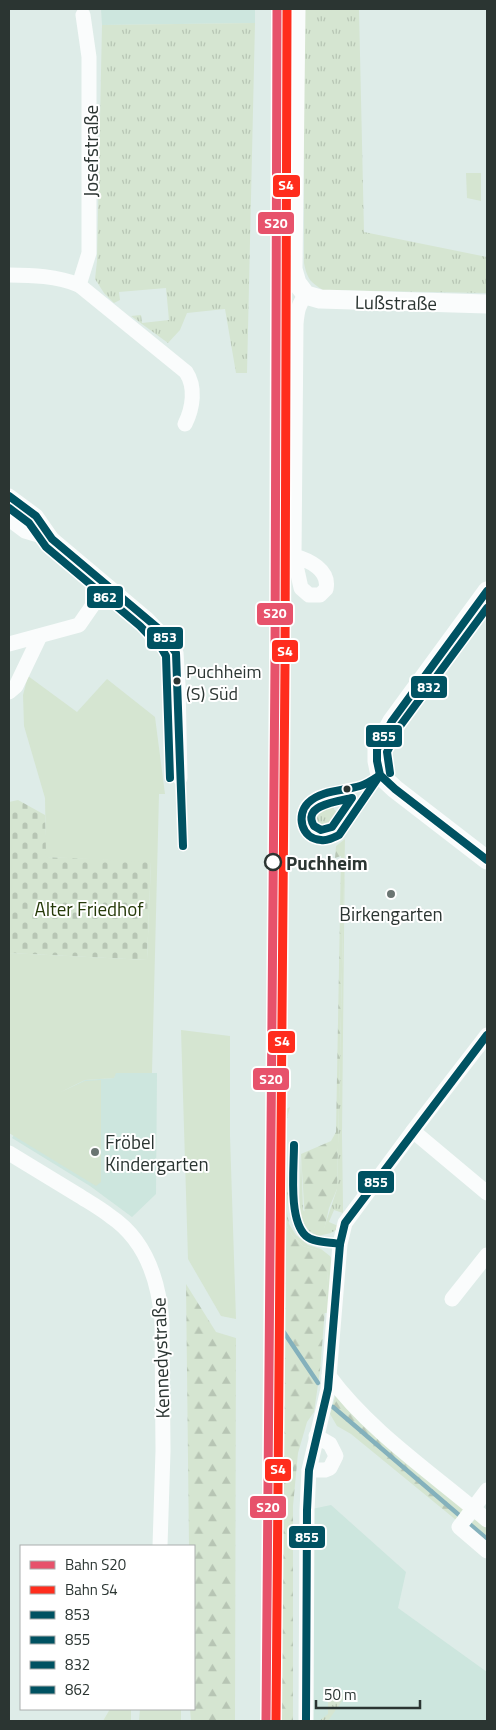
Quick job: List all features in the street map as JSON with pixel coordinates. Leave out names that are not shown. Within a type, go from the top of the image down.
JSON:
[{"type":"street","points":[[294,556],[296,324],[297,311],[306,295],[297,284],[293,269],[296,9]]},
{"type":"street","name":"Josefstraße","points":[[79,285],[89,253],[89,57],[83,15]]},
{"type":"street","points":[[9,275],[31,275],[70,281],[79,285],[186,372],[191,379],[193,390],[190,413],[185,424]]},
{"type":"street","name":"Lußstraße","points":[[306,295],[343,300],[487,304]]},
{"type":"street","points":[[9,496],[36,516],[52,539],[159,629],[170,643],[176,654],[180,778]]},
{"type":"street","points":[[9,518],[25,531],[52,539]]},
{"type":"street","points":[[9,644],[79,625],[106,586]]},
{"type":"street","points":[[487,591],[392,721],[377,749],[380,775],[395,789],[487,860]]},
{"type":"street","points":[[9,692],[16,686],[40,636]]},
{"type":"street","points":[[306,1721],[307,1510],[309,1470],[327,1389],[340,1244],[345,1223],[487,1035]]},
{"type":"street","points":[[413,1131],[487,1194]]},
{"type":"street","name":"Kennedystraße","points":[[9,1153],[111,1216],[135,1240],[146,1256],[152,1270],[161,1304],[162,1322],[163,1451],[160,1545]]},
{"type":"street","points":[[452,1299],[487,1255]]},
{"type":"street","points":[[327,1389],[356,1408],[414,1460],[468,1516],[487,1520]]},
{"type":"street","points":[[309,1470],[325,1470],[330,1468],[336,1456],[330,1444],[316,1436]]},
{"type":"street","points":[[487,1490],[459,1527],[487,1551]]},
{"type":"shaded area","points":[[101,9],[255,9],[255,23],[102,25]]},
{"type":"shaded area","name":"Fröbel Kindergarten","points":[[115,1073],[157,1073],[156,1194],[132,1217],[90,1186],[12,1138],[34,1107],[85,1080],[114,1078]]},
{"type":"shaded area","points":[[331,1505],[406,1572],[398,1608],[487,1672],[487,1721],[306,1721],[307,1510]]},
{"type":"green space","points":[[304,9],[359,9],[364,232],[487,257],[487,293],[323,290],[310,279],[304,263]]},
{"type":"green space","points":[[255,23],[247,373],[236,373],[225,309],[187,313],[180,330],[168,343],[131,316],[141,315],[142,323],[169,320],[166,288],[119,292],[120,300],[114,303],[104,293],[95,279],[97,261],[102,25]]},
{"type":"green space","points":[[466,173],[481,173],[481,201],[467,198]]},
{"type":"green space","points":[[28,676],[77,712],[107,679],[155,717],[165,794],[159,794],[152,1073],[116,1073],[114,1078],[85,1080],[61,1092],[85,1081],[101,1080],[101,1182],[96,1186],[9,1133],[9,953],[147,960],[151,862],[46,857],[45,798],[24,726],[23,695]]},
{"type":"green space","name":"Alter Friedhof","points":[[18,800],[45,815],[47,857],[151,861],[147,960],[9,953],[9,802]]},
{"type":"green space","points":[[324,805],[334,809],[338,819],[334,829],[324,833],[314,829],[310,819],[314,809]]},
{"type":"green space","points":[[345,839],[343,1213],[334,1210],[329,1222],[338,1226],[336,1230],[318,1236],[309,1231],[299,1213],[301,1154],[303,1210],[324,1228],[337,1189]]},
{"type":"green space","points":[[345,839],[337,1189],[329,1208],[325,1226],[324,1228],[318,1228],[305,1220],[301,1154],[331,1141],[336,1132],[341,856],[335,858],[336,846]]},
{"type":"green space","points":[[181,1030],[230,1036],[230,1136],[236,1319],[221,1316],[188,1259]]},
{"type":"green space","points":[[280,1107],[282,1111],[290,1107],[283,1134],[283,1155],[289,1184],[287,1211],[289,1224],[296,1235],[308,1245],[321,1249],[330,1256],[335,1264],[328,1313],[324,1313],[328,1272],[317,1250],[303,1246],[292,1235],[283,1220],[284,1186],[279,1158]]},
{"type":"green space","points":[[279,1158],[284,1186],[283,1220],[292,1235],[303,1246],[317,1250],[327,1257],[328,1272],[320,1371],[314,1412],[307,1422],[298,1453],[293,1506],[293,1721],[270,1721]]},
{"type":"green space","points":[[186,1284],[216,1332],[236,1338],[235,1721],[191,1721],[190,1710],[195,1710],[195,1545],[189,1545]]},
{"type":"green space","points":[[337,1391],[465,1509],[456,1520],[351,1434],[337,1426],[330,1414]]},
{"type":"green space","points":[[476,1518],[487,1528],[487,1546],[467,1529]]},
{"type":"green space","points":[[344,1692],[347,1694],[328,1721],[319,1721],[328,1714],[328,1697],[338,1700]]},
{"type":"green space","points":[[109,1710],[131,1710],[131,1721],[103,1721]]},
{"type":"green space","points":[[140,1710],[181,1710],[181,1721],[139,1721]]},
{"type":"waterway","points":[[281,1328],[318,1383]]},
{"type":"waterway","points":[[333,1407],[487,1539]]},
{"type":"rail line","name":"S20","points":[[266,1721],[275,664],[277,9]]},
{"type":"rail line","name":"S4","points":[[276,1721],[285,664],[287,9]]},
{"type":"transit line","name":"853","points":[[9,496],[36,516],[52,539],[159,629],[176,653],[183,846]]},
{"type":"transit line","name":"862","points":[[9,508],[29,523],[46,547],[140,626],[162,649],[166,656],[170,778]]},
{"type":"transit line","name":"855","points":[[487,591],[392,721],[377,749],[380,775],[395,789],[487,860]]},
{"type":"transit line","name":"832","points":[[390,773],[387,752],[400,726],[487,608]]},
{"type":"transit line","name":"855","points":[[380,775],[339,835],[328,840],[321,840],[314,839],[305,831],[302,814],[304,808],[313,799],[326,793],[363,785],[380,775]]},
{"type":"transit line","name":"832","points":[[352,798],[332,827],[321,830],[314,826],[311,819],[317,809],[323,805],[352,798]]},
{"type":"transit line","name":"855","points":[[306,1721],[307,1510],[309,1470],[328,1389],[340,1244],[345,1223],[487,1035]]},
{"type":"transit line","name":"855","points":[[294,1145],[293,1193],[294,1206],[300,1228],[306,1236],[313,1240],[340,1244]]},
{"type":"place","name":"Puchheim (S) Süd","points":[[177,681]]},
{"type":"place","name":"Puchheim","points":[[273,862]]},
{"type":"place","name":"Birkengarten","points":[[391,894]]},
{"type":"place","name":"Fröbel Kindergarten","points":[[95,1152]]}]
